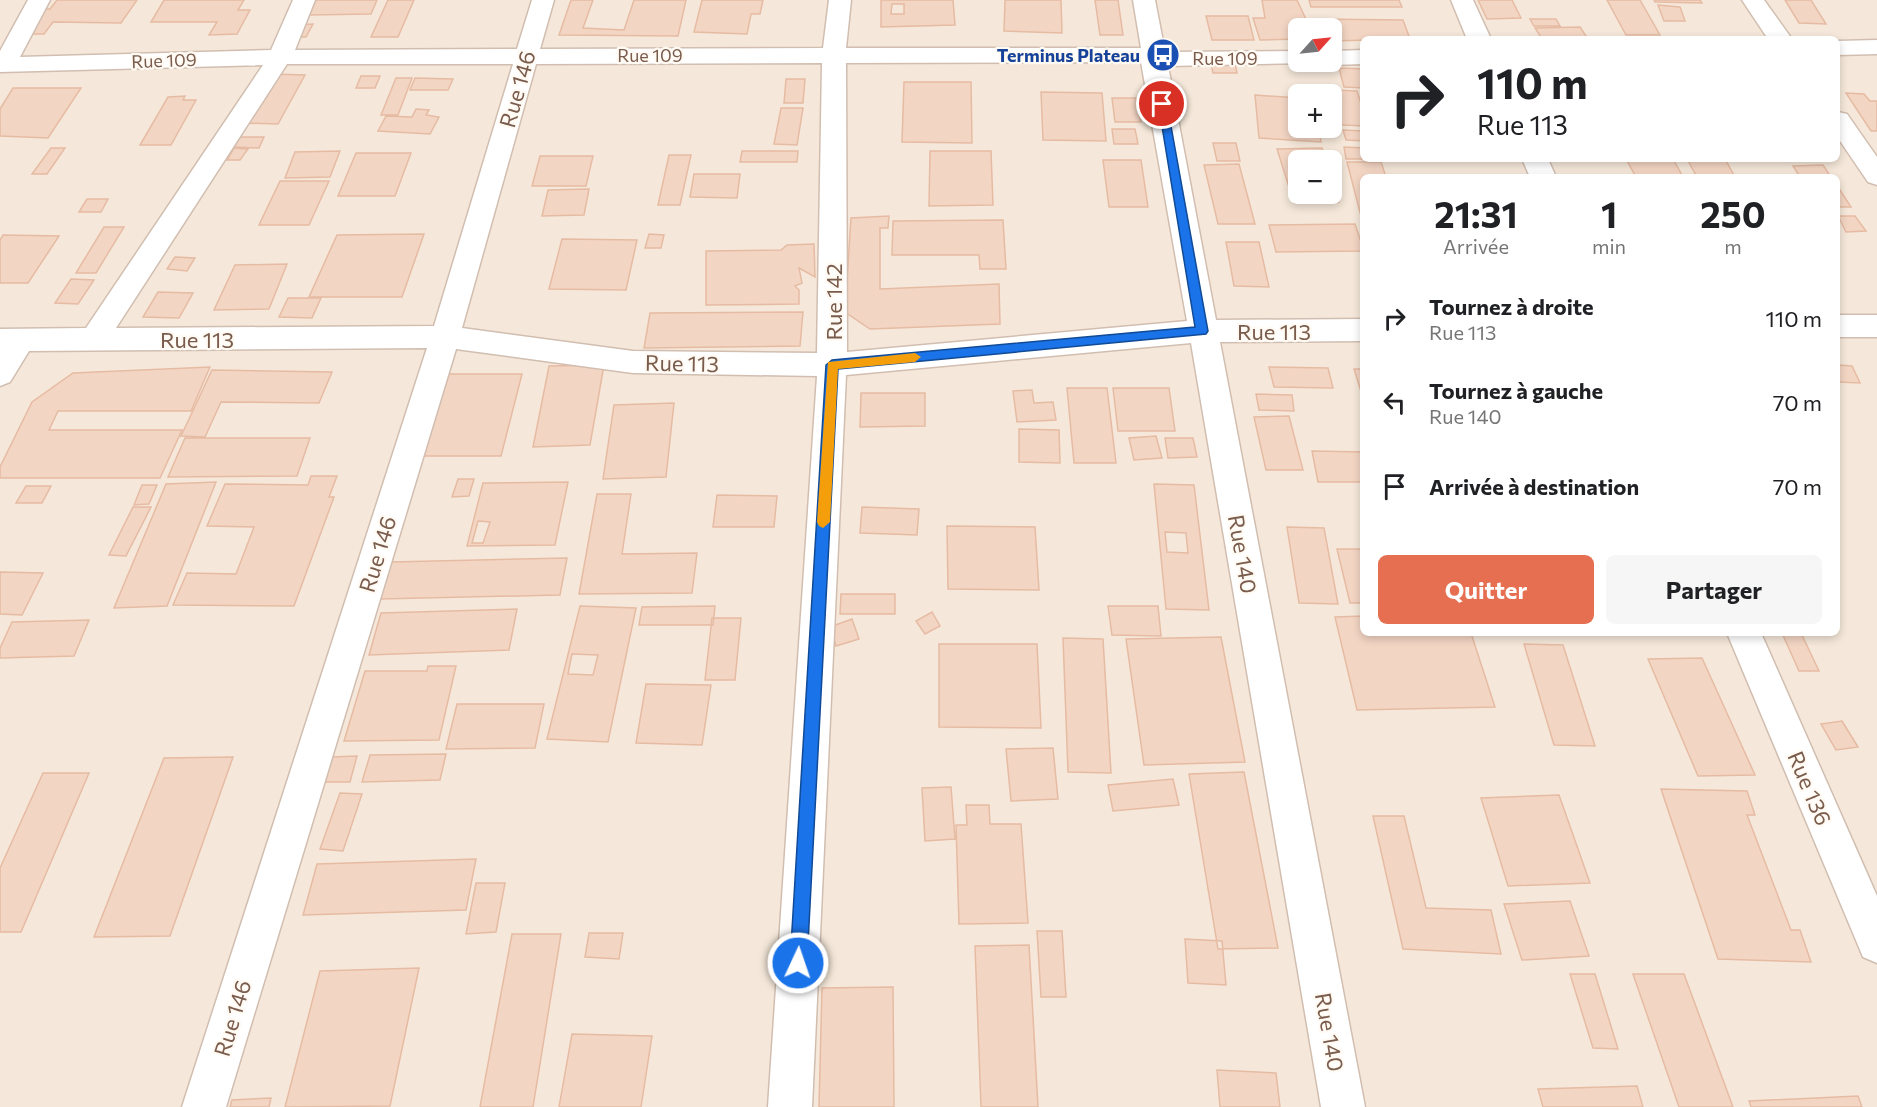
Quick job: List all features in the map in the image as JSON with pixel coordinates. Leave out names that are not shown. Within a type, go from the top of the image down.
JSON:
[{"type":"street","points":[[2,65],[39,0]]},
{"type":"street","points":[[94,339],[280,57],[304,0]]},
{"type":"street","name":"Rue 146","points":[[204,1107],[445,337],[543,0]]},
{"type":"street","name":"Rue 142","points":[[790,1107],[832,365],[834,54],[840,0]]},
{"type":"street","name":"Rue 140","points":[[1144,0],[1343,1107]]},
{"type":"street","points":[[1462,0],[1478,36]]},
{"type":"street","points":[[1753,0],[1778,36]]},
{"type":"street","points":[[1840,48],[1877,47]]},
{"type":"street","name":"Rue 109","points":[[2,65],[280,57],[834,54],[1145,55],[1154,59],[1288,58]]},
{"type":"street","points":[[1342,58],[1360,57]]},
{"type":"street","points":[[1840,123],[1877,176]]},
{"type":"street","points":[[1840,326],[1877,326]]},
{"type":"street","name":"Rue 113","points":[[10,340],[445,337],[633,362],[832,365],[1202,331],[1360,330]]},
{"type":"street","points":[[0,374],[10,340]]},
{"type":"street","name":"Rue 136","points":[[1745,636],[1877,943]]},
{"type":"shaded area","points":[[0,0],[1877,0],[1877,1107],[0,1107]]},
{"type":"building","points":[[57,0],[137,0],[121,23],[53,22],[44,34],[19,34],[39,9],[50,9]]},
{"type":"building","points":[[164,0],[244,0],[238,10],[250,10],[237,34],[209,35],[217,22],[151,22]]},
{"type":"building","points":[[316,0],[377,0],[371,14],[309,15]]},
{"type":"building","points":[[388,0],[414,0],[398,37],[371,37]]},
{"type":"building","points":[[571,0],[593,0],[583,28],[624,30],[634,0],[686,0],[678,36],[559,35]]},
{"type":"building","points":[[702,0],[763,0],[760,14],[751,14],[747,34],[694,32]]},
{"type":"building","points":[[881,0],[953,0],[955,25],[881,27]],"holes":[[[892,4],[904,4],[904,14],[891,14]]]},
{"type":"building","points":[[1005,0],[1061,0],[1062,33],[1004,31]]},
{"type":"building","points":[[1095,0],[1118,0],[1123,35],[1100,35]]},
{"type":"building","points":[[1262,0],[1297,0],[1305,18],[1288,18],[1288,39],[1260,40],[1253,18],[1265,18]]},
{"type":"building","points":[[1309,0],[1399,0],[1402,7],[1311,7]]},
{"type":"building","points":[[1478,0],[1512,0],[1521,18],[1487,19]]},
{"type":"building","points":[[1607,0],[1640,0],[1660,35],[1626,35]]},
{"type":"building","points":[[1654,0],[1700,0],[1702,3],[1655,2]]},
{"type":"building","points":[[1785,0],[1811,0],[1826,24],[1799,23]]},
{"type":"building","points":[[1658,5],[1680,7],[1685,21],[1664,21]]},
{"type":"building","points":[[1206,16],[1248,16],[1254,40],[1212,40]]},
{"type":"building","points":[[1342,19],[1403,20],[1409,36],[1360,36],[1360,40],[1342,41]]},
{"type":"building","points":[[1530,19],[1556,19],[1560,26],[1534,26]]},
{"type":"building","points":[[313,24],[306,37],[291,37],[296,25]]},
{"type":"building","points":[[1580,27],[1586,36],[1540,36],[1535,28]]},
{"type":"building","points":[[1211,64],[1235,64],[1237,73],[1213,73]]},
{"type":"building","points":[[1342,68],[1360,69],[1360,88],[1344,87],[1340,72]]},
{"type":"building","points":[[270,74],[305,75],[278,124],[242,123]]},
{"type":"building","points":[[361,76],[380,76],[375,88],[356,88]]},
{"type":"building","points":[[396,78],[412,78],[398,115],[381,115]]},
{"type":"building","points":[[415,78],[453,79],[448,90],[410,90]]},
{"type":"building","points":[[786,79],[805,79],[803,103],[784,103]]},
{"type":"building","points":[[904,82],[971,82],[972,143],[902,142]]},
{"type":"building","points":[[13,88],[81,88],[48,138],[0,136],[0,109]]},
{"type":"building","points":[[1342,90],[1357,91],[1360,100],[1360,126],[1342,125]]},
{"type":"building","points":[[1041,92],[1102,93],[1106,141],[1043,140]]},
{"type":"building","points":[[1846,93],[1864,94],[1870,101],[1877,101],[1877,131],[1871,131]]},
{"type":"building","points":[[1255,95],[1288,97],[1288,138],[1320,138],[1321,142],[1259,138]]},
{"type":"building","points":[[185,96],[183,100],[196,100],[171,145],[140,145],[168,97]]},
{"type":"building","points":[[1112,98],[1136,98],[1141,122],[1115,122]]},
{"type":"building","points":[[781,108],[803,108],[797,145],[774,144]]},
{"type":"building","points":[[416,109],[429,110],[426,115],[439,117],[430,134],[378,131],[386,116],[412,117]]},
{"type":"building","points":[[1112,129],[1135,129],[1138,144],[1114,144]]},
{"type":"building","points":[[1343,130],[1360,131],[1360,141],[1346,140]]},
{"type":"building","points":[[240,137],[264,137],[259,148],[234,147]]},
{"type":"building","points":[[1213,143],[1236,143],[1240,161],[1217,161]]},
{"type":"building","points":[[1344,147],[1360,148],[1360,159],[1346,159]]},
{"type":"building","points":[[51,148],[65,148],[47,174],[32,174]]},
{"type":"building","points":[[234,148],[248,149],[240,160],[227,160]]},
{"type":"building","points":[[1322,148],[1323,150],[1288,150],[1288,184],[1277,149]]},
{"type":"building","points":[[340,151],[330,177],[285,178],[295,152]]},
{"type":"building","points":[[742,151],[798,151],[797,162],[740,162]]},
{"type":"building","points":[[930,151],[991,151],[993,205],[929,206]]},
{"type":"building","points":[[356,153],[411,153],[395,196],[338,196]]},
{"type":"building","points":[[669,155],[691,155],[680,205],[658,205]]},
{"type":"building","points":[[540,156],[593,156],[586,186],[532,186]]},
{"type":"building","points":[[1103,160],[1141,160],[1148,207],[1109,207]]},
{"type":"building","points":[[1347,162],[1381,162],[1385,174],[1360,174],[1360,212]]},
{"type":"building","points":[[1628,162],[1675,162],[1681,174],[1634,174]]},
{"type":"building","points":[[1689,162],[1727,162],[1733,174],[1695,174]]},
{"type":"building","points":[[1239,164],[1255,224],[1218,224],[1204,165]]},
{"type":"building","points":[[1823,165],[1829,174],[1798,174],[1793,166]]},
{"type":"building","points":[[694,174],[740,174],[737,198],[690,197]]},
{"type":"building","points":[[280,181],[329,181],[309,225],[259,225]]},
{"type":"building","points":[[589,189],[584,215],[542,216],[548,190]]},
{"type":"building","points":[[1840,190],[1851,207],[1840,207]]},
{"type":"building","points":[[87,199],[108,199],[101,212],[79,212]]},
{"type":"building","points":[[889,216],[888,228],[880,228],[880,289],[999,284],[1000,324],[870,329],[845,312],[851,218]]},
{"type":"building","points":[[1840,216],[1855,216],[1866,231],[1846,232]]},
{"type":"building","points":[[1003,220],[1006,269],[980,269],[979,255],[892,255],[893,221]]},
{"type":"building","points":[[1355,224],[1360,239],[1360,251],[1276,252],[1269,225]]},
{"type":"building","points":[[104,227],[124,227],[96,273],[76,273]]},
{"type":"building","points":[[424,234],[402,297],[309,297],[337,235]]},
{"type":"building","points":[[649,234],[664,235],[661,248],[645,248]]},
{"type":"building","points":[[3,235],[59,236],[28,283],[0,283],[0,240]]},
{"type":"building","points":[[562,239],[637,240],[626,290],[549,289]]},
{"type":"building","points":[[1226,242],[1259,242],[1269,287],[1234,286]]},
{"type":"building","points":[[814,244],[815,277],[799,268],[802,283],[795,286],[799,290],[799,304],[706,305],[706,251],[781,250],[787,245]]},
{"type":"building","points":[[175,257],[195,258],[187,271],[167,269]]},
{"type":"building","points":[[287,264],[269,309],[214,310],[235,265]]},
{"type":"building","points":[[71,279],[94,280],[78,304],[55,303]]},
{"type":"building","points":[[158,292],[193,293],[179,318],[143,317]]},
{"type":"building","points":[[288,298],[321,298],[312,318],[279,317]]},
{"type":"building","points":[[803,312],[800,346],[644,348],[650,313]]},
{"type":"building","points":[[604,365],[590,445],[533,447],[549,366]]},
{"type":"building","points":[[1840,365],[1852,366],[1860,383],[1840,382]]},
{"type":"building","points":[[210,367],[191,411],[58,411],[49,430],[182,430],[160,478],[0,478],[0,467],[32,402],[73,373]]},
{"type":"building","points":[[1269,367],[1328,368],[1333,388],[1274,387]]},
{"type":"building","points":[[1354,369],[1360,369],[1360,388]]},
{"type":"building","points":[[212,370],[332,372],[319,403],[221,402],[205,437],[181,436]]},
{"type":"building","points":[[448,374],[522,374],[501,456],[423,456]]},
{"type":"building","points":[[1067,388],[1107,388],[1116,463],[1074,463]]},
{"type":"building","points":[[1113,388],[1169,388],[1175,431],[1118,431]]},
{"type":"building","points":[[1032,390],[1034,403],[1053,402],[1056,420],[1017,422],[1013,391]]},
{"type":"building","points":[[861,393],[925,393],[925,426],[860,427]]},
{"type":"building","points":[[1256,394],[1292,395],[1294,411],[1259,410]]},
{"type":"building","points":[[674,403],[666,477],[603,479],[614,405]]},
{"type":"building","points":[[1289,416],[1303,470],[1266,470],[1254,417]]},
{"type":"building","points":[[1019,429],[1059,430],[1060,463],[1019,462]]},
{"type":"building","points":[[1156,436],[1162,458],[1134,460],[1129,438]]},
{"type":"building","points":[[185,438],[310,438],[297,476],[168,477]]},
{"type":"building","points":[[1165,438],[1193,438],[1197,457],[1168,458]]},
{"type":"building","points":[[1312,451],[1360,452],[1360,482],[1318,482]]},
{"type":"building","points":[[311,476],[337,476],[329,497],[334,497],[294,606],[173,605],[187,573],[236,574],[254,527],[207,526],[225,484],[308,485]]},
{"type":"building","points":[[458,479],[474,479],[469,496],[452,497]]},
{"type":"building","points":[[216,482],[167,606],[114,608],[166,484]]},
{"type":"building","points":[[568,482],[555,545],[467,546],[483,483]],"holes":[[[478,521],[490,522],[483,543],[472,543]]]},
{"type":"building","points":[[1154,484],[1194,485],[1209,610],[1166,609]],"holes":[[[1165,532],[1186,533],[1188,553],[1167,552]]]},
{"type":"building","points":[[142,485],[157,485],[149,504],[134,505]]},
{"type":"building","points":[[26,486],[51,486],[42,503],[16,503]]},
{"type":"building","points":[[597,494],[631,494],[622,554],[697,553],[692,593],[579,594]]},
{"type":"building","points":[[717,495],[777,496],[774,527],[713,527]]},
{"type":"building","points":[[133,507],[151,507],[126,556],[109,555]]},
{"type":"building","points":[[862,507],[919,509],[917,535],[860,533]]},
{"type":"building","points":[[947,526],[1035,527],[1039,590],[948,589]]},
{"type":"building","points":[[1287,527],[1324,528],[1338,604],[1299,603]]},
{"type":"building","points":[[1337,549],[1360,549],[1360,603],[1350,603]]},
{"type":"building","points":[[567,558],[560,595],[380,599],[391,562]]},
{"type":"building","points":[[0,572],[43,573],[22,615],[0,614]]},
{"type":"building","points":[[841,594],[895,594],[895,614],[840,614]]},
{"type":"building","points":[[580,606],[636,608],[608,742],[547,739]],"holes":[[[572,654],[598,655],[593,675],[568,674]]]},
{"type":"building","points":[[715,606],[713,625],[639,625],[642,607]]},
{"type":"building","points":[[1108,606],[1158,606],[1161,636],[1112,635]]},
{"type":"building","points":[[517,609],[509,650],[369,655],[381,613]]},
{"type":"building","points":[[932,612],[940,626],[925,634],[916,621]]},
{"type":"building","points":[[1360,616],[1360,636],[1472,636],[1495,707],[1357,710],[1335,617]]},
{"type":"building","points":[[712,618],[741,618],[735,680],[705,680]]},
{"type":"building","points":[[852,619],[859,639],[836,646],[830,627]]},
{"type":"building","points":[[89,620],[74,656],[0,658],[0,648],[12,622]]},
{"type":"building","points":[[1783,636],[1802,636],[1819,671],[1799,671]]},
{"type":"building","points":[[1221,637],[1245,762],[1144,765],[1126,639]]},
{"type":"building","points":[[1063,638],[1103,639],[1111,773],[1068,772]]},
{"type":"building","points":[[939,644],[1037,644],[1041,728],[939,727]]},
{"type":"building","points":[[1524,644],[1563,645],[1595,746],[1554,745]]},
{"type":"building","points":[[1702,658],[1755,775],[1698,776],[1648,659]]},
{"type":"building","points":[[428,666],[456,666],[439,740],[344,741],[365,671],[427,671]]},
{"type":"building","points":[[646,684],[711,685],[702,745],[636,743]]},
{"type":"building","points":[[457,704],[544,704],[535,748],[446,749]]},
{"type":"building","points":[[1842,721],[1858,747],[1836,750],[1821,724]]},
{"type":"building","points":[[1053,748],[1058,799],[1011,801],[1006,749]]},
{"type":"building","points":[[446,754],[440,780],[362,782],[370,755]]},
{"type":"building","points":[[357,756],[350,782],[323,782],[330,757]]},
{"type":"building","points":[[233,757],[170,936],[94,937],[164,758]]},
{"type":"building","points":[[1244,772],[1278,948],[1218,949],[1189,774]]},
{"type":"building","points":[[43,773],[89,773],[21,932],[0,932],[0,868]]},
{"type":"building","points":[[1173,779],[1179,805],[1113,811],[1108,785]]},
{"type":"building","points":[[951,787],[955,839],[925,841],[922,788]]},
{"type":"building","points":[[1661,789],[1747,791],[1755,815],[1747,815],[1791,930],[1800,930],[1811,962],[1718,959]]},
{"type":"building","points":[[340,793],[362,794],[343,851],[320,849]]},
{"type":"building","points":[[1559,795],[1590,883],[1508,886],[1481,798]]},
{"type":"building","points":[[966,805],[989,805],[990,824],[1021,824],[1028,923],[959,924],[956,825],[967,825]]},
{"type":"building","points":[[1373,816],[1404,816],[1426,908],[1491,910],[1501,954],[1403,949]]},
{"type":"building","points":[[476,859],[466,910],[303,915],[317,864]]},
{"type":"building","points":[[476,883],[505,883],[496,932],[466,934]]},
{"type":"building","points":[[1570,901],[1589,956],[1522,960],[1504,904]]},
{"type":"building","points":[[1037,931],[1062,931],[1066,997],[1041,997]]},
{"type":"building","points":[[589,933],[623,933],[619,959],[585,957]]},
{"type":"building","points":[[512,934],[561,934],[533,1107],[480,1107]]},
{"type":"building","points":[[1185,939],[1222,941],[1226,985],[1188,983]]},
{"type":"building","points":[[1029,945],[1038,1107],[981,1107],[975,946]]},
{"type":"building","points":[[419,968],[390,1106],[285,1107],[320,971]]},
{"type":"building","points":[[1570,974],[1595,974],[1618,1049],[1593,1048]]},
{"type":"building","points":[[1633,974],[1684,974],[1733,1107],[1679,1107]]},
{"type":"building","points":[[893,987],[894,1107],[819,1107],[822,988]]},
{"type":"building","points":[[572,1034],[652,1036],[641,1107],[559,1107]]},
{"type":"building","points":[[1217,1070],[1276,1073],[1280,1107],[1220,1107]]},
{"type":"building","points":[[1637,1086],[1643,1107],[1543,1107],[1538,1089]]},
{"type":"building","points":[[1858,1096],[1862,1107],[1751,1107],[1749,1101]]},
{"type":"building","points":[[271,1098],[269,1107],[230,1107],[232,1100]]},
{"type":"slow traffic","points":[[823,522],[832,365],[915,357]]},
{"type":"place","name":"Terminus Plateau","points":[[1163,55]]},
{"type":"route","points":[[798,963],[832,365],[1202,331],[1162,104]]}]
